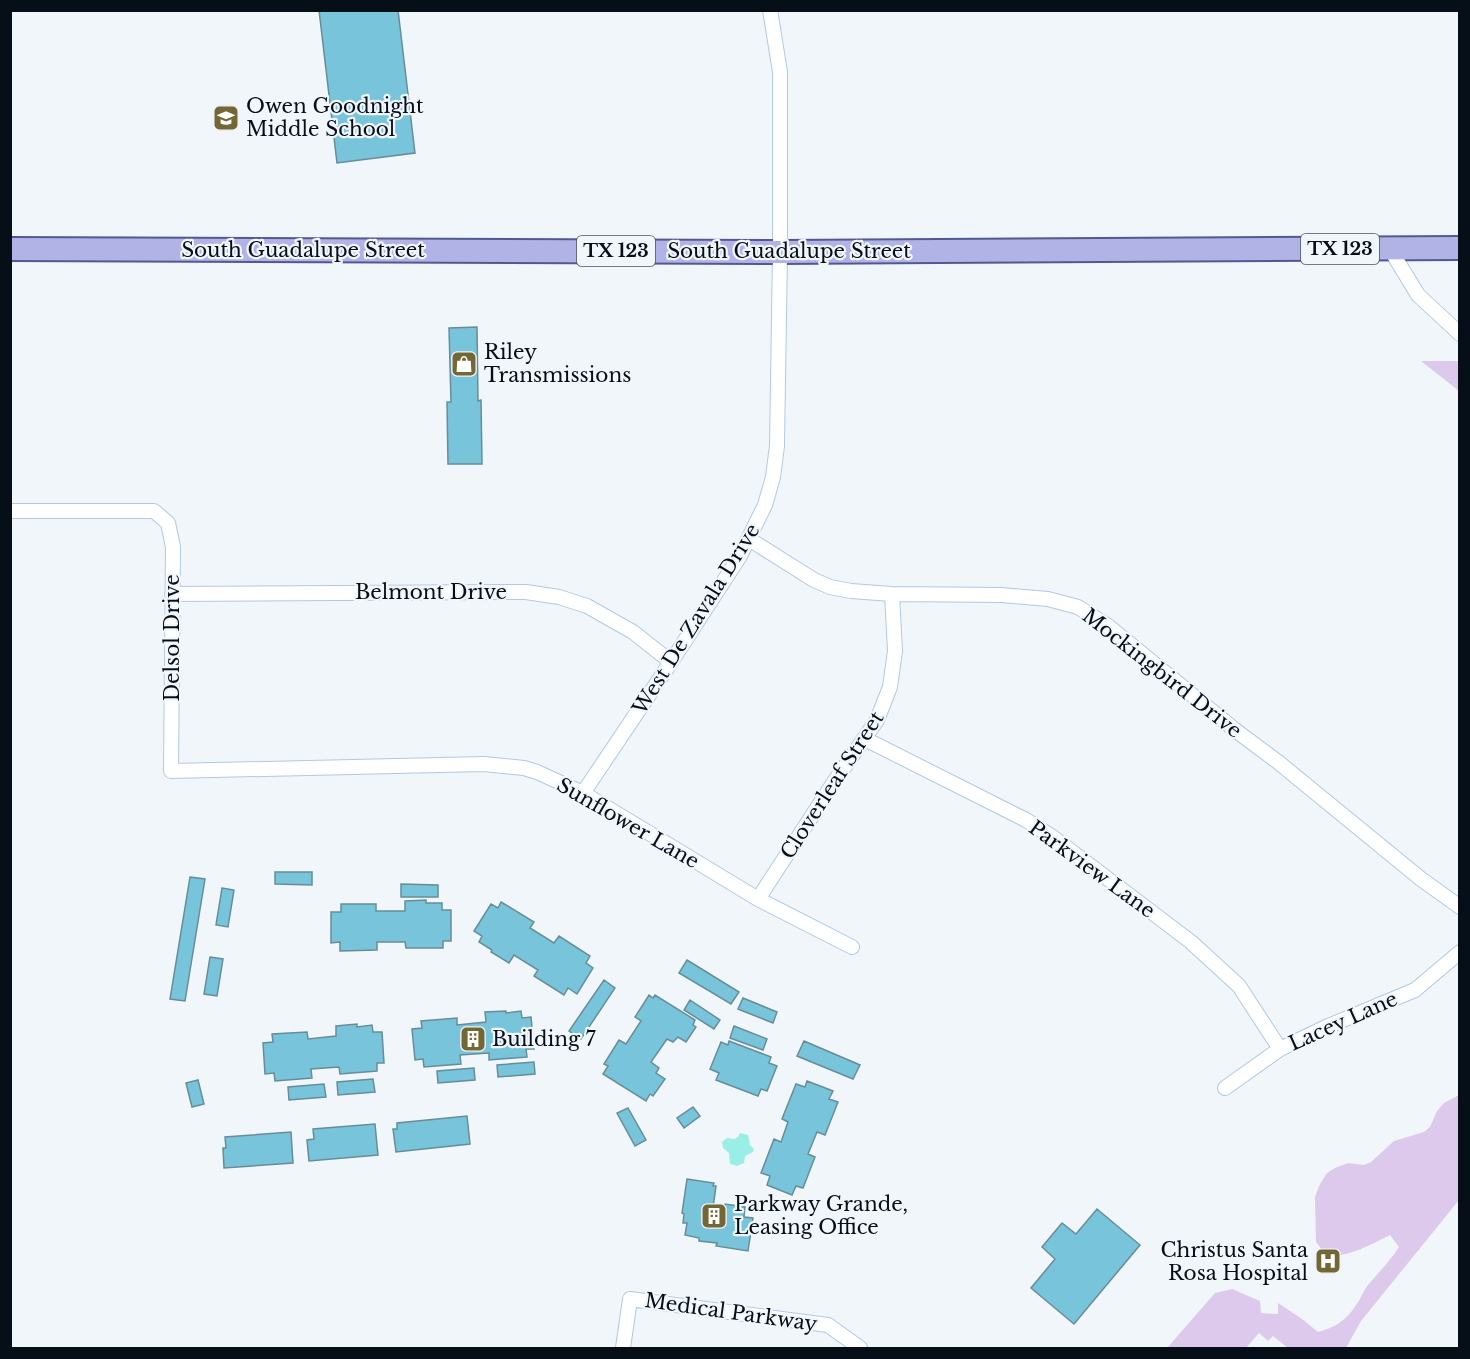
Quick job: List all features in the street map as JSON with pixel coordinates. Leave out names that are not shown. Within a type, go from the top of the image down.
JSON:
[{"type":"main road","name":"South Guadalupe Street","points":[[10,249],[780,252],[1460,248]]},
{"type":"street","name":"West De Zavala Drive","points":[[583,793],[740,556],[765,505],[773,477],[777,446],[780,72],[770,10]]},
{"type":"street","points":[[1390,249],[1418,295],[1460,334]]},
{"type":"street","name":"Delsol Drive","points":[[10,511],[154,511],[168,523],[173,547],[171,771]]},
{"type":"street","name":"Mockingbird Drive","points":[[749,539],[814,580],[830,587],[891,594],[1048,599],[1078,607],[1108,626],[1421,879],[1460,907]]},
{"type":"street","name":"Belmont Drive","points":[[172,594],[526,592],[559,597],[587,606],[633,632],[671,662]]},
{"type":"street","name":"Cloverleaf Street","points":[[758,898],[877,720],[890,687],[895,651],[891,594]]},
{"type":"street","name":"Parkview Lane","points":[[865,738],[1026,820],[1063,845],[1191,942],[1239,986],[1280,1048]]},
{"type":"street","name":"Sunflower Lane","points":[[171,771],[484,764],[524,768],[583,793],[758,898],[852,947]]},
{"type":"street","name":"Lacey Lane","points":[[1225,1088],[1280,1048],[1415,990],[1460,952]]},
{"type":"street","name":"Medical Parkway","points":[[623,1348],[630,1299],[828,1325],[860,1348]]},
{"type":"shaded area","points":[[1421,361],[1459,361],[1459,391]]},
{"type":"shaded area","points":[[1459,1095],[1459,1200],[1361,1321],[1346,1348],[1288,1348],[1273,1336],[1268,1341],[1259,1333],[1246,1348],[1167,1348],[1215,1293],[1232,1289],[1260,1301],[1261,1313],[1278,1314],[1278,1303],[1318,1332],[1335,1326],[1344,1319],[1399,1247],[1390,1235],[1349,1253],[1332,1255],[1325,1252],[1316,1242],[1315,1197],[1319,1186],[1327,1173],[1335,1168],[1348,1163],[1364,1165],[1371,1162],[1394,1141],[1424,1132],[1430,1127],[1437,1111],[1444,1103]]},
{"type":"shaded area","points":[[740,1133],[748,1135],[750,1145],[754,1149],[745,1156],[744,1163],[737,1166],[730,1164],[729,1153],[723,1148],[722,1142],[727,1138],[738,1137]]},
{"type":"building","points":[[319,10],[398,10],[415,153],[337,163]]},
{"type":"building","name":"Riley Transmissions","points":[[477,327],[482,464],[448,464],[447,402],[451,402],[449,328]]},
{"type":"building","points":[[275,872],[312,872],[312,885],[275,884]]},
{"type":"building","points":[[190,877],[205,879],[185,1001],[170,999]]},
{"type":"building","points":[[401,884],[438,885],[438,897],[401,897]]},
{"type":"building","points":[[222,888],[234,890],[228,927],[216,925]]},
{"type":"building","points":[[426,900],[426,903],[442,903],[442,910],[451,910],[451,941],[443,941],[443,948],[406,948],[405,942],[377,942],[377,950],[340,951],[340,942],[331,943],[331,912],[341,912],[341,904],[376,904],[376,911],[405,911],[405,901]]},
{"type":"building","points":[[501,902],[534,922],[530,928],[554,943],[559,936],[590,956],[586,963],[593,968],[577,994],[568,988],[564,995],[534,976],[538,970],[514,955],[509,963],[479,942],[482,936],[474,931],[491,904],[498,908]]},
{"type":"building","points":[[210,957],[223,959],[217,996],[204,994]]},
{"type":"building","points":[[687,960],[739,992],[731,1004],[679,973]]},
{"type":"building","points":[[604,980],[615,988],[581,1039],[569,1031]]},
{"type":"building","points":[[649,995],[653,998],[655,995],[695,1020],[693,1025],[696,1027],[686,1042],[678,1037],[673,1042],[667,1039],[651,1062],[659,1068],[656,1073],[665,1079],[653,1096],[650,1094],[646,1101],[603,1074],[608,1066],[604,1064],[619,1040],[626,1044],[641,1021],[635,1017]]},
{"type":"building","points":[[743,998],[777,1012],[773,1023],[738,1009]]},
{"type":"building","points":[[690,1000],[720,1020],[714,1029],[684,1010]]},
{"type":"building","name":"Building 7","points":[[506,1011],[506,1013],[521,1011],[522,1018],[531,1017],[534,1049],[526,1049],[527,1057],[489,1060],[489,1053],[460,1055],[461,1064],[424,1067],[423,1059],[415,1060],[412,1029],[422,1028],[421,1021],[457,1018],[457,1025],[486,1022],[485,1012]]},
{"type":"building","points":[[357,1024],[357,1027],[372,1025],[373,1032],[382,1032],[384,1063],[377,1063],[377,1071],[340,1074],[339,1067],[311,1069],[312,1078],[275,1081],[274,1073],[265,1074],[263,1043],[273,1042],[272,1034],[307,1032],[308,1039],[336,1036],[336,1026]]},
{"type":"building","points":[[734,1026],[767,1039],[763,1050],[730,1038]]},
{"type":"building","points":[[729,1041],[771,1057],[769,1063],[777,1066],[767,1091],[761,1089],[758,1096],[716,1080],[719,1073],[710,1069],[721,1042],[728,1045]]},
{"type":"building","points":[[804,1041],[860,1065],[853,1079],[797,1056]]},
{"type":"building","points":[[534,1062],[535,1074],[498,1077],[497,1065]]},
{"type":"building","points":[[474,1068],[475,1080],[438,1083],[437,1071]]},
{"type":"building","points":[[373,1079],[375,1092],[338,1095],[337,1082]]},
{"type":"building","points":[[198,1080],[204,1104],[192,1107],[186,1083]]},
{"type":"building","points":[[807,1081],[833,1091],[829,1099],[838,1102],[825,1135],[817,1132],[808,1154],[815,1157],[803,1188],[796,1186],[792,1195],[767,1185],[770,1176],[761,1173],[774,1139],[781,1142],[788,1122],[782,1119],[796,1084],[805,1087]]},
{"type":"building","points":[[324,1084],[326,1097],[289,1100],[288,1087]]},
{"type":"building","points":[[693,1107],[700,1116],[684,1128],[677,1118]]},
{"type":"building","points":[[628,1108],[646,1140],[635,1146],[617,1113]]},
{"type":"building","points":[[467,1116],[470,1144],[396,1152],[393,1129],[397,1129],[397,1123]]},
{"type":"building","points":[[375,1124],[378,1155],[309,1161],[307,1140],[314,1139],[313,1129]]},
{"type":"building","points":[[291,1132],[293,1163],[224,1168],[225,1137]]},
{"type":"building","name":"Parkway Grande, Leasing Office","points":[[687,1179],[714,1183],[713,1186],[716,1186],[713,1208],[724,1210],[725,1204],[745,1207],[744,1217],[753,1218],[748,1251],[716,1246],[717,1243],[699,1241],[699,1238],[685,1235],[687,1223],[683,1223],[684,1214],[682,1213]]},
{"type":"building","points":[[1097,1209],[1140,1245],[1074,1324],[1031,1288],[1055,1259],[1042,1247],[1062,1223],[1076,1234]]},
{"type":"place","name":"Owen Goodnight Middle School","points":[[226,118]]},
{"type":"place","name":"Riley Transmissions","points":[[464,364]]},
{"type":"place","name":"Building 7","points":[[473,1039]]},
{"type":"place","name":"Parkway Grande, Leasing Office","points":[[714,1216]]},
{"type":"place","name":"Christus Santa Rosa Hospital","points":[[1328,1261]]}]
